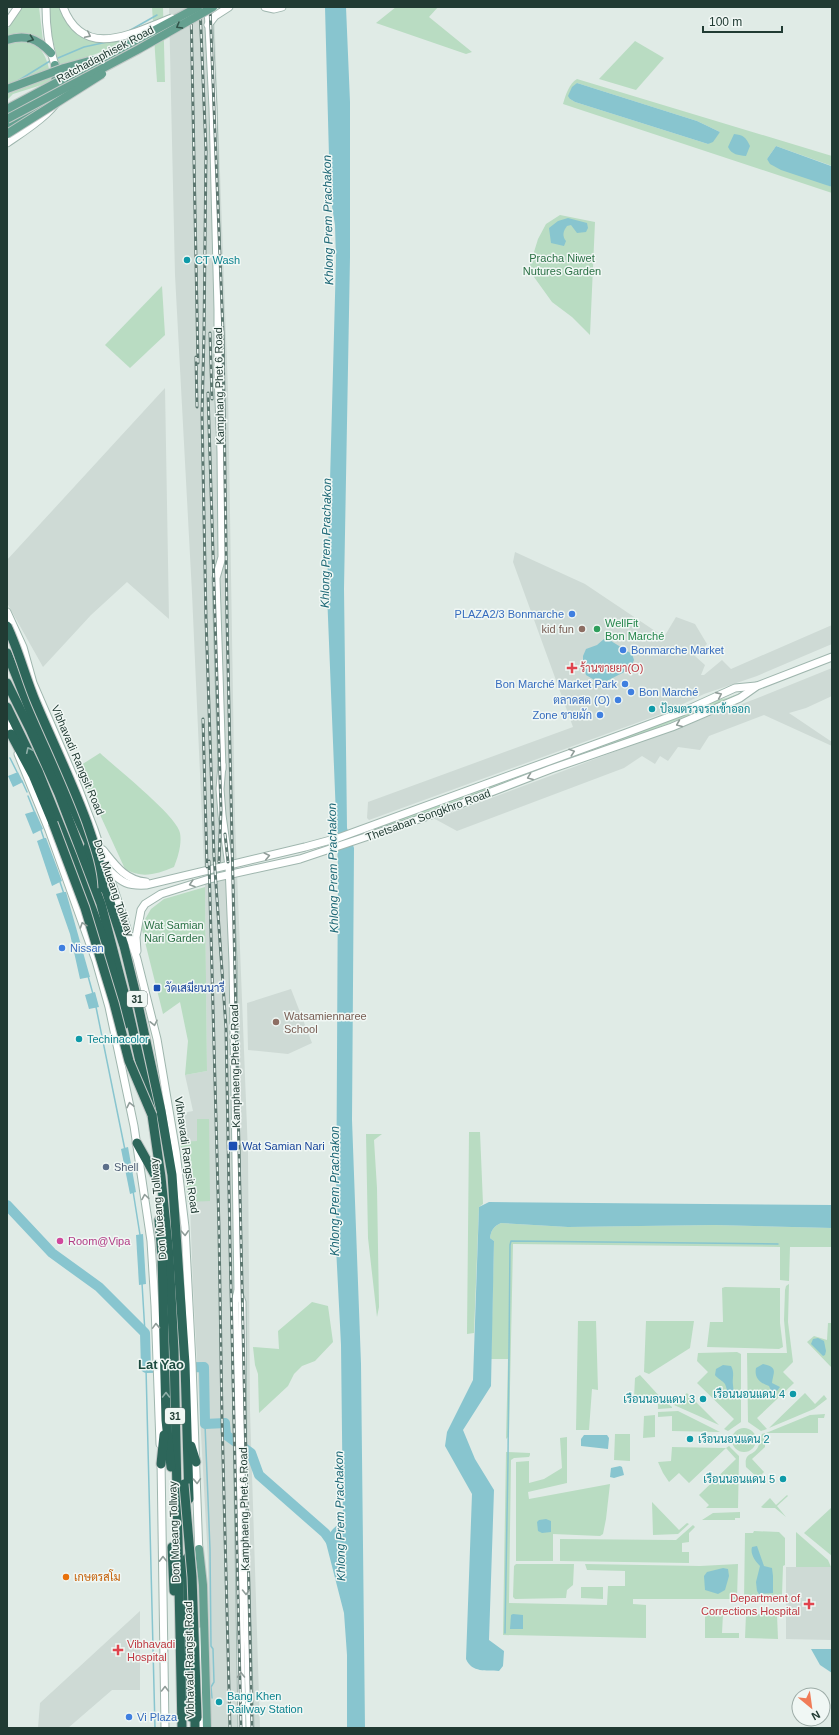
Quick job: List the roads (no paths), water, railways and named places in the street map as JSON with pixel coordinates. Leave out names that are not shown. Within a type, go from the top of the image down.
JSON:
[{"type":"highway","points":[[7,626],[36,703],[81,808],[101,867],[103,888]]},
{"type":"highway","name":"31","points":[[7,648],[33,683]]},
{"type":"highway","name":"Vibhavadi Rangsit Road","points":[[7,653],[36,725],[95,858],[124,946],[161,1111],[172,1175],[189,1368],[187,1435],[196,1728]]},
{"type":"highway","name":"Don Mueang Tollway","points":[[7,668],[74,810],[103,888],[122,948],[134,997],[159,1113],[170,1176],[180,1352],[191,1728]]},
{"type":"highway","name":"Don Mueang Tollway","points":[[7,683],[30,729],[59,794],[101,904],[126,1000],[152,1115],[167,1232],[173,1343],[182,1728]]},
{"type":"highway","name":"Vibhavadi Rangsit Road","points":[[7,707],[47,791],[74,858],[108,952],[146,1116],[155,1175],[162,1256],[162,1369],[170,1459],[178,1728]]},
{"type":"highway","points":[[11,734],[33,776],[85,908],[110,989],[129,1061],[152,1115]]},
{"type":"highway","points":[[94,956],[97,925]]},
{"type":"highway","points":[[137,1143],[155,1175]]},
{"type":"highway","points":[[161,1464],[166,1420]]},
{"type":"highway","points":[[187,1435],[196,1462]]},
{"type":"highway","points":[[184,1484],[192,1577],[196,1728]]},
{"type":"main road","name":"Ratchadaphisek Road","points":[[7,119],[139,49],[213,7]]},
{"type":"main road","name":"Ratchadaphisek Road","points":[[7,109],[197,8]]},
{"type":"main road","points":[[7,40],[22,36],[31,38],[37,40],[52,53]]},
{"type":"main road","points":[[7,134],[85,86],[139,49]]},
{"type":"main road","points":[[7,89],[64,68],[108,56]]},
{"type":"main road","points":[[7,124],[33,111],[45,102],[54,88],[56,65]]},
{"type":"main road","points":[[199,1549],[203,1585],[207,1728]]},
{"type":"street","points":[[7,23],[18,7]]},
{"type":"street","points":[[7,143],[42,118],[58,102],[63,83],[52,53],[47,29],[46,7]]},
{"type":"street","points":[[62,7],[68,19],[78,29],[92,37],[109,40],[127,36],[197,8]]},
{"type":"street","name":"Kamphang Phet 6 Road","points":[[208,7],[213,108],[221,452],[222,557],[216,578],[222,765],[220,789],[222,814],[231,865]]},
{"type":"street","points":[[208,25],[216,16],[229,7]]},
{"type":"street","points":[[266,7],[274,9],[282,7]]},
{"type":"street","name":"Vibhavadi Rangsit Road","points":[[7,612],[23,647],[33,683],[78,787],[100,847],[137,959],[157,1039],[178,1167],[185,1227],[189,1368],[196,1462],[199,1549],[202,1728]]},
{"type":"street","name":"Thetsaban Songkhro Road","points":[[137,959],[136,937],[141,910],[145,904],[161,894],[192,883],[308,856],[379,833],[551,769],[672,727],[740,698],[758,686],[832,657]]},
{"type":"street","name":"Thetsaban Songkhro Road","points":[[107,868],[118,878],[132,886],[146,885],[338,838],[682,712],[735,688],[758,686]]},
{"type":"street","name":"Vibhavadi Rangsit Road","points":[[7,725],[49,830],[94,956],[109,1008],[137,1143],[151,1241],[162,1369],[161,1464],[165,1728]]},
{"type":"street","points":[[548,761],[551,769]]},
{"type":"street","points":[[100,847],[117,868],[132,879],[144,882],[162,882]]},
{"type":"street","name":"Kamphaeng Phet 6 Road","points":[[231,865],[238,1291],[242,1302],[240,1439],[242,1728]]},
{"type":"street","name":"Kamphaeng Phet 6 Road","points":[[240,1456],[250,1728]]},
{"type":"water","points":[[325,7],[346,7],[350,102],[350,257],[344,589],[347,828],[354,848],[352,1120],[361,1364],[365,1728],[347,1728],[347,1655],[344,1613],[325,1539],[343,1520],[341,1345],[336,1247],[338,866],[327,593],[336,259],[335,225],[330,194]]},
{"type":"water","points":[[577,83],[697,121],[720,132],[713,142],[708,144],[575,102],[568,96],[572,87]]},
{"type":"water","points":[[734,134],[744,137],[749,143],[750,146],[746,156],[733,153],[728,147]]},
{"type":"water","points":[[776,146],[831,166],[832,187],[781,170],[770,164],[767,159]]},
{"type":"water","points":[[568,218],[587,223],[588,228],[586,232],[577,233],[571,225],[567,226],[564,234],[566,241],[564,246],[551,243],[549,228],[558,221]]},
{"type":"water","points":[[604,639],[611,641],[632,654],[634,660],[630,669],[601,684],[586,675],[583,656],[586,649],[597,645]]},
{"type":"water","points":[[18,772],[23,782],[13,787],[8,776]]},
{"type":"water","points":[[35,811],[43,829],[33,834],[25,814]]},
{"type":"water","points":[[46,838],[62,881],[52,886],[37,841]]},
{"type":"water","points":[[66,892],[90,977],[80,979],[70,934],[56,894]]},
{"type":"water","points":[[95,992],[99,1007],[89,1009],[85,995]]},
{"type":"water","points":[[128,1147],[136,1192],[130,1194],[121,1149]]},
{"type":"water","points":[[489,1202],[832,1205],[832,1228],[714,1225],[568,1227],[501,1223],[496,1225],[493,1229],[490,1238],[494,1241],[491,1386],[463,1430],[475,1459],[494,1490],[489,1640],[504,1651],[503,1666],[499,1671],[476,1669],[472,1667],[466,1659],[472,1494],[445,1446],[447,1432],[473,1380],[479,1207]]},
{"type":"water","points":[[143,1234],[146,1284],[139,1285],[136,1235]]},
{"type":"water","points":[[818,1338],[824,1341],[826,1351],[825,1355],[823,1356],[811,1344],[813,1339]]},
{"type":"water","points":[[763,1364],[768,1365],[773,1369],[774,1373],[772,1383],[780,1387],[777,1391],[772,1393],[769,1386],[758,1380],[756,1368]]},
{"type":"water","points":[[723,1365],[731,1366],[733,1373],[733,1387],[736,1398],[729,1395],[725,1384],[715,1375],[716,1369]]},
{"type":"water","points":[[584,1435],[607,1435],[609,1438],[608,1449],[581,1446],[581,1439]]},
{"type":"water","points":[[622,1467],[624,1475],[614,1478],[610,1477],[611,1468]]},
{"type":"water","points":[[546,1519],[551,1521],[551,1532],[542,1533],[538,1531],[537,1522],[539,1520]]},
{"type":"water","points":[[757,1546],[764,1566],[772,1568],[773,1593],[759,1594],[757,1591],[756,1582],[760,1566],[753,1557],[752,1547]]},
{"type":"water","points":[[723,1568],[728,1569],[729,1576],[725,1590],[718,1594],[705,1590],[704,1576],[707,1572]]},
{"type":"water","points":[[511,1615],[523,1615],[523,1629],[510,1629]]},
{"type":"water","points":[[811,1649],[832,1649],[832,1673],[820,1665]]},
{"type":"waterway","points":[[127,32],[157,15]]},
{"type":"waterway","points":[[58,58],[84,47],[107,42]]},
{"type":"waterway","points":[[16,82],[50,61]]},
{"type":"waterway","points":[[10,758],[17,772]]},
{"type":"waterway","points":[[22,781],[27,792]]},
{"type":"waterway","points":[[28,796],[34,811]]},
{"type":"waterway","points":[[41,830],[44,839]]},
{"type":"waterway","points":[[60,882],[64,894]]},
{"type":"waterway","points":[[88,976],[93,994]]},
{"type":"waterway","points":[[96,1007],[125,1150]]},
{"type":"waterway","points":[[133,1191],[140,1235]]},
{"type":"waterway","name":"Khlong Prem Prachakon","points":[[7,1205],[52,1253],[99,1287],[145,1333],[146,1368],[204,1367],[205,1424],[225,1423],[226,1435],[251,1453],[259,1475],[325,1533],[335,1547]]},
{"type":"waterway","points":[[505,1633],[511,1241],[778,1244]]},
{"type":"waterway","points":[[142,1283],[145,1333]]},
{"type":"waterway","points":[[146,1368],[155,1728]]},
{"type":"waterway","points":[[205,1424],[210,1549],[211,1646],[213,1649],[214,1682],[211,1687],[212,1698]]},
{"type":"railway","points":[[191,7],[198,363]]},
{"type":"railway","points":[[200,7],[206,151],[202,414],[206,619],[214,856],[226,1028],[241,1728]]},
{"type":"railway","points":[[210,7],[223,333],[227,619],[252,1728]]},
{"type":"railway","points":[[210,333],[212,399]]},
{"type":"railway","points":[[196,357],[197,407]]},
{"type":"railway","points":[[208,393],[221,810],[219,862]]},
{"type":"railway","points":[[203,719],[207,867]]},
{"type":"railway","points":[[225,834],[228,862]]},
{"type":"railway","points":[[209,861],[230,1728]]},
{"type":"place","name":"CT Wash","points":[[187,260]]},
{"type":"place","name":"PLAZA2/3 Bonmarche","points":[[572,614]]},
{"type":"place","name":"kid fun","points":[[582,629]]},
{"type":"place","name":"WellFit Bon Marché","points":[[597,629]]},
{"type":"place","name":"Bonmarche Market","points":[[623,650]]},
{"type":"place","name":"ร้านขายยา(O)","points":[[572,668]]},
{"type":"place","name":"Bon Marché Market Park","points":[[625,684]]},
{"type":"place","name":"Bon Marché","points":[[631,692]]},
{"type":"place","name":"ตลาดสด (O)","points":[[618,700]]},
{"type":"place","name":"ป้อมตรวจรถเข้าออก","points":[[652,709]]},
{"type":"place","name":"Zone ขายผัก","points":[[600,715]]},
{"type":"place","name":"Nissan","points":[[62,948]]},
{"type":"place","name":"วัดเสมียนนารี","points":[[157,988]]},
{"type":"place","name":"Watsamiennaree School","points":[[276,1022]]},
{"type":"place","name":"Techinacolor","points":[[79,1039]]},
{"type":"place","name":"Wat Samian Nari","points":[[233,1146]]},
{"type":"place","name":"Shell","points":[[106,1167]]},
{"type":"place","name":"Room@Vipa","points":[[60,1241]]},
{"type":"place","name":"เรือนนอนแดน 4","points":[[793,1394]]},
{"type":"place","name":"เรือนนอนแดน 3","points":[[703,1399]]},
{"type":"place","name":"เรือนนอนแดน 2","points":[[690,1439]]},
{"type":"place","name":"เรือนนอนแดน 5","points":[[783,1479]]},
{"type":"place","name":"เกษตรสโม","points":[[66,1577]]},
{"type":"place","name":"Department of Corrections Hospital","points":[[809,1604]]},
{"type":"place","name":"Vibhavadi Hospital","points":[[118,1650]]},
{"type":"place","name":"Bang Khen Railway Station","points":[[219,1702]]},
{"type":"place","name":"Vi Plaza","points":[[129,1717]]},
{"type":"district","name":"Lat Yao","points":[[161,1364]]},
{"type":"park label","name":"Pracha Niwet Nutures Garden","points":[[562,264]]},
{"type":"park label","name":"Wat Samian Nari Garden","points":[[174,931]]}]
